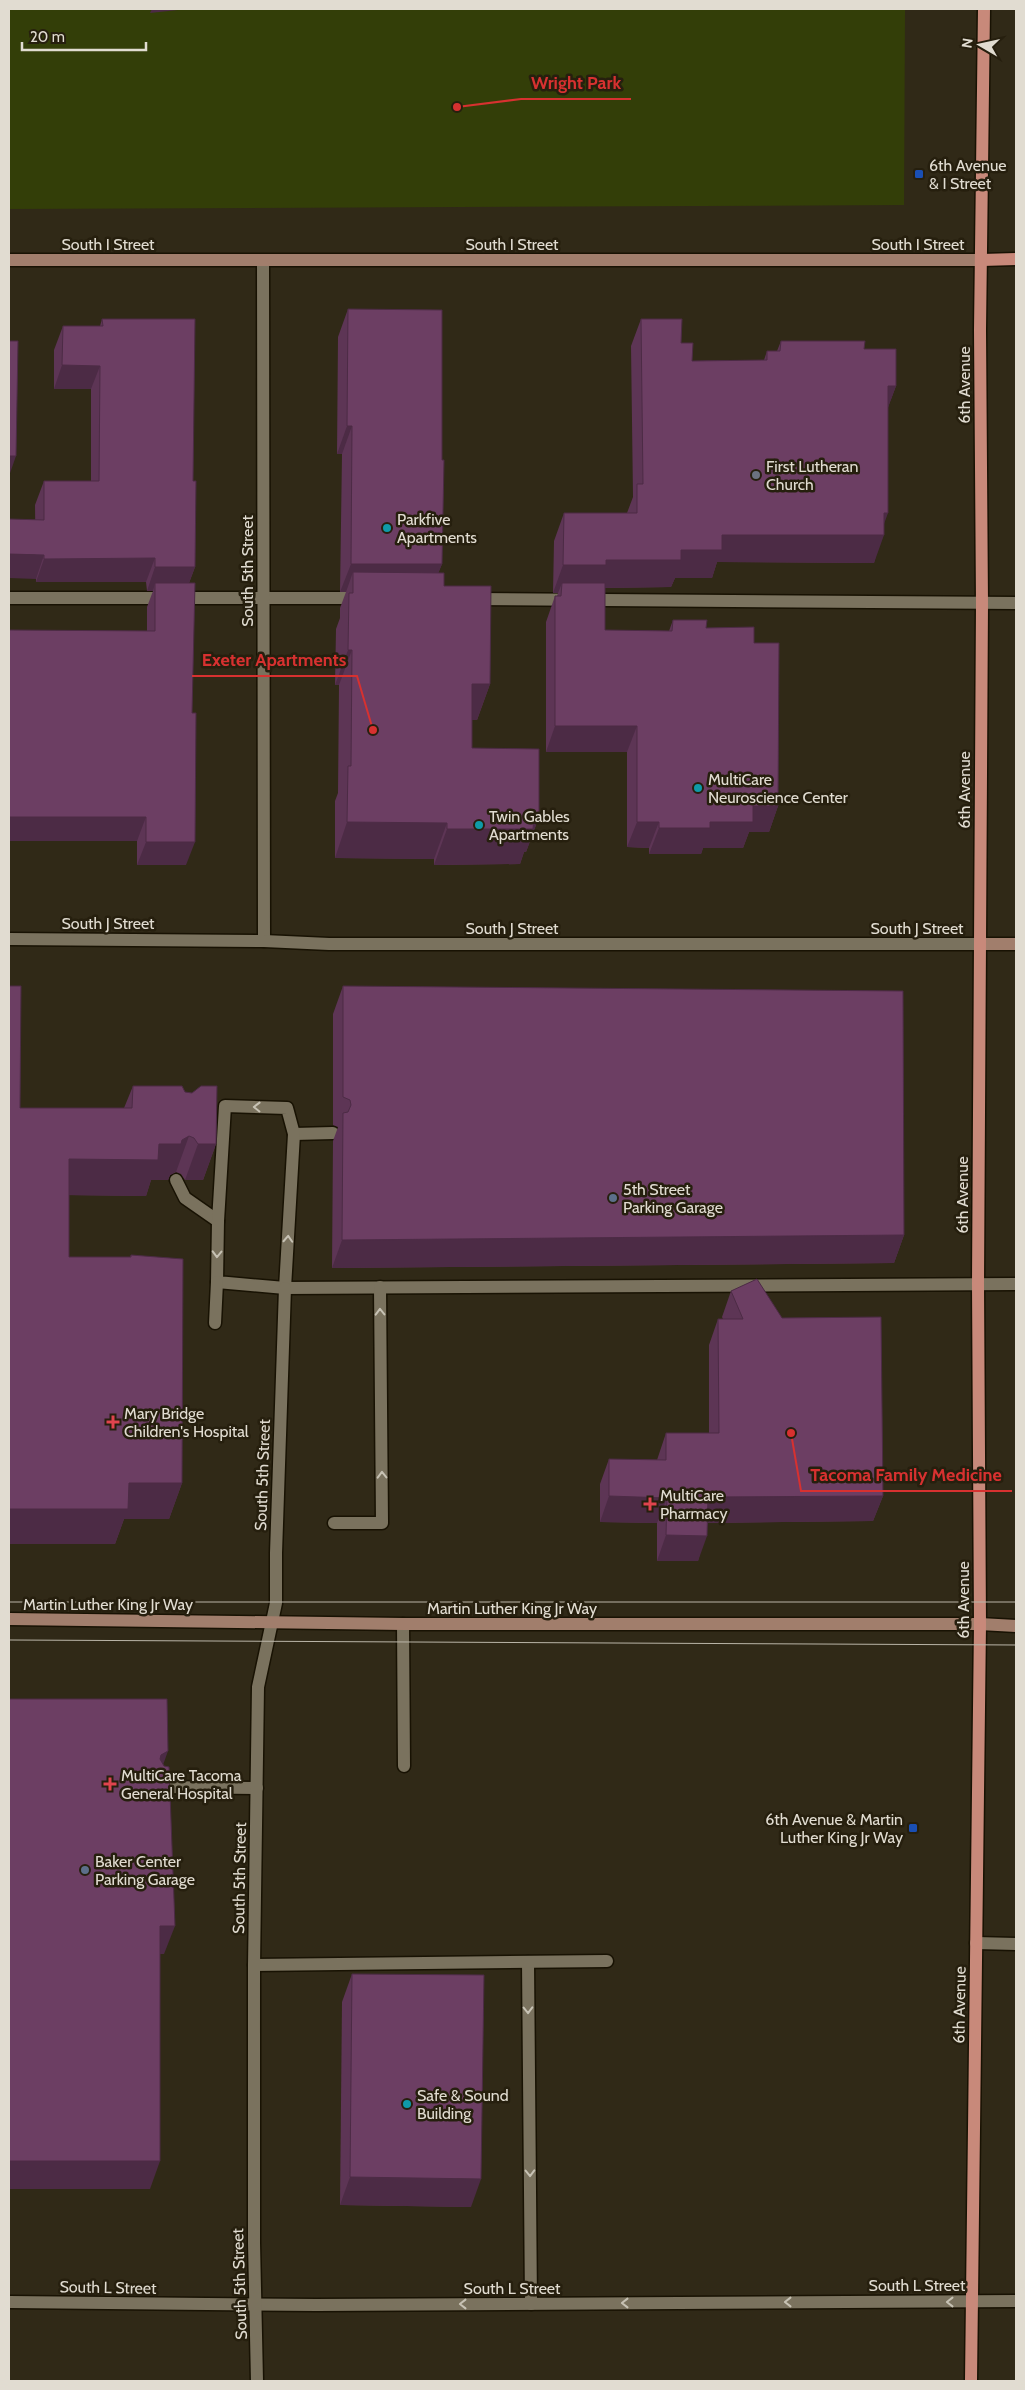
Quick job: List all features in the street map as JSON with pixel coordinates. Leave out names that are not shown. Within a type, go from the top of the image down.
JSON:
[{"type":"main road","name":"6th Avenue","points":[[971,2381],[980,1624],[978,1284],[982,603],[980,330],[984,9]]},
{"type":"main road","name":"South I Street","points":[[9,260],[1016,259]]},
{"type":"main road","name":"South J Street","points":[[980,944],[1016,944]]},
{"type":"main road","name":"Martin Luther King Jr Way","points":[[9,1619],[403,1624],[980,1624],[1016,1626]]},
{"type":"street","name":"South 5th Street","points":[[263,261],[264,941]]},
{"type":"street","points":[[9,598],[372,598]]},
{"type":"street","points":[[460,599],[1016,602]]},
{"type":"street","name":"South J Street","points":[[9,939],[264,941],[328,944],[980,944]]},
{"type":"street","name":"South 5th Street","points":[[218,1221],[220,1107],[287,1108],[294,1134],[285,1288],[276,1603],[258,1687],[254,1965],[254,2243],[258,2381]]},
{"type":"street","points":[[294,1134],[333,1133]]},
{"type":"street","points":[[176,1180],[185,1198],[218,1221],[215,1323]]},
{"type":"street","points":[[217,1282],[285,1288],[1016,1284]]},
{"type":"street","points":[[334,1523],[382,1523],[380,1287]]},
{"type":"street","points":[[403,1624],[404,1766]]},
{"type":"street","points":[[158,1787],[257,1788]]},
{"type":"street","points":[[976,1943],[1016,1944]]},
{"type":"street","points":[[254,1965],[608,1961]]},
{"type":"street","points":[[528,1962],[531,2304]]},
{"type":"street","name":"South L Street","points":[[9,2302],[531,2304],[1016,2302]]},
{"type":"green space","points":[[9,9],[905,9],[904,205],[9,209]]},
{"type":"building","points":[[348,309],[442,310],[442,460],[444,460],[442,564],[351,564],[352,426],[347,426]]},
{"type":"building","points":[[102,319],[195,319],[193,481],[196,481],[195,567],[155,567],[155,558],[44,559],[44,555],[9,554],[9,519],[44,520],[44,481],[99,481],[100,366],[62,365],[63,326],[103,326]]},
{"type":"building","name":"First Lutheran Church","points":[[641,319],[682,319],[681,343],[693,343],[692,361],[767,360],[767,351],[780,351],[781,341],[865,341],[864,349],[896,349],[896,386],[888,386],[888,513],[884,513],[884,535],[722,535],[722,550],[681,550],[681,560],[606,560],[606,565],[563,565],[564,513],[637,513],[637,484],[643,484]]},
{"type":"building","points":[[9,341],[18,341],[16,456],[9,456]]},
{"type":"building","points":[[353,572],[444,573],[444,586],[491,586],[490,684],[472,684],[472,748],[539,749],[539,817],[534,816],[533,829],[447,829],[447,823],[347,822],[348,766],[351,766],[352,650],[348,650],[349,593],[353,593]]},
{"type":"building","points":[[155,583],[195,583],[192,713],[196,713],[195,842],[146,842],[146,817],[9,817],[9,630],[155,631]]},
{"type":"building","name":"MultiCare Neuroscience Center","points":[[562,583],[605,583],[605,630],[672,631],[673,620],[707,620],[706,628],[754,627],[754,643],[779,643],[778,806],[753,806],[753,822],[710,822],[710,828],[659,828],[659,822],[637,822],[637,726],[555,726],[555,596],[561,596]]},
{"type":"building","name":"Mary Bridge Children's Hospital","points":[[9,986],[21,986],[20,1108],[132,1108],[133,1086],[182,1086],[185,1092],[192,1093],[201,1086],[217,1086],[216,1144],[198,1144],[194,1138],[189,1136],[182,1140],[181,1144],[159,1144],[158,1160],[69,1159],[69,1257],[131,1257],[131,1255],[183,1259],[182,1483],[129,1483],[128,1509],[9,1509]]},
{"type":"building","name":"5th Street Parking Garage","points":[[343,986],[903,991],[904,1235],[342,1240],[343,1113],[348,1112],[351,1105],[350,1100],[343,1097]]},
{"type":"building","points":[[757,1279],[782,1318],[881,1317],[883,1496],[708,1497],[707,1536],[666,1535],[667,1498],[609,1496],[609,1459],[666,1460],[666,1433],[719,1433],[718,1319],[743,1319],[731,1291]]},
{"type":"building","points":[[9,1699],[167,1699],[168,1751],[161,1755],[160,1759],[164,1766],[169,1767],[175,1926],[160,1926],[160,2161],[9,2161]]},
{"type":"building","name":"Safe & Sound Building","points":[[352,1974],[484,1975],[481,2179],[350,2177]]},
{"type":"tram line","points":[[9,1602],[1016,1602]]},
{"type":"tram line","points":[[9,1640],[1016,1645]]},
{"type":"place","name":"Wright Park","points":[[457,107]]},
{"type":"place","name":"6th Avenue & I Street","points":[[919,174]]},
{"type":"place","name":"First Lutheran Church","points":[[756,475]]},
{"type":"place","name":"Parkfive Apartments","points":[[387,528]]},
{"type":"place","name":"Exeter Apartments","points":[[373,730]]},
{"type":"place","name":"MultiCare Neuroscience Center","points":[[698,788]]},
{"type":"place","name":"Twin Gables Apartments","points":[[479,825]]},
{"type":"place","name":"5th Street Parking Garage","points":[[613,1198]]},
{"type":"place","name":"Mary Bridge Children's Hospital","points":[[113,1422]]},
{"type":"place","name":"Tacoma Family Medicine","points":[[791,1433]]},
{"type":"place","name":"MultiCare Pharmacy","points":[[650,1504]]},
{"type":"place","name":"MultiCare Tacoma General Hospital","points":[[110,1784]]},
{"type":"place","name":"6th Avenue & Martin Luther King Jr Way","points":[[913,1828]]},
{"type":"place","name":"Baker Center Parking Garage","points":[[85,1870]]},
{"type":"place","name":"Safe & Sound Building","points":[[407,2104]]}]
